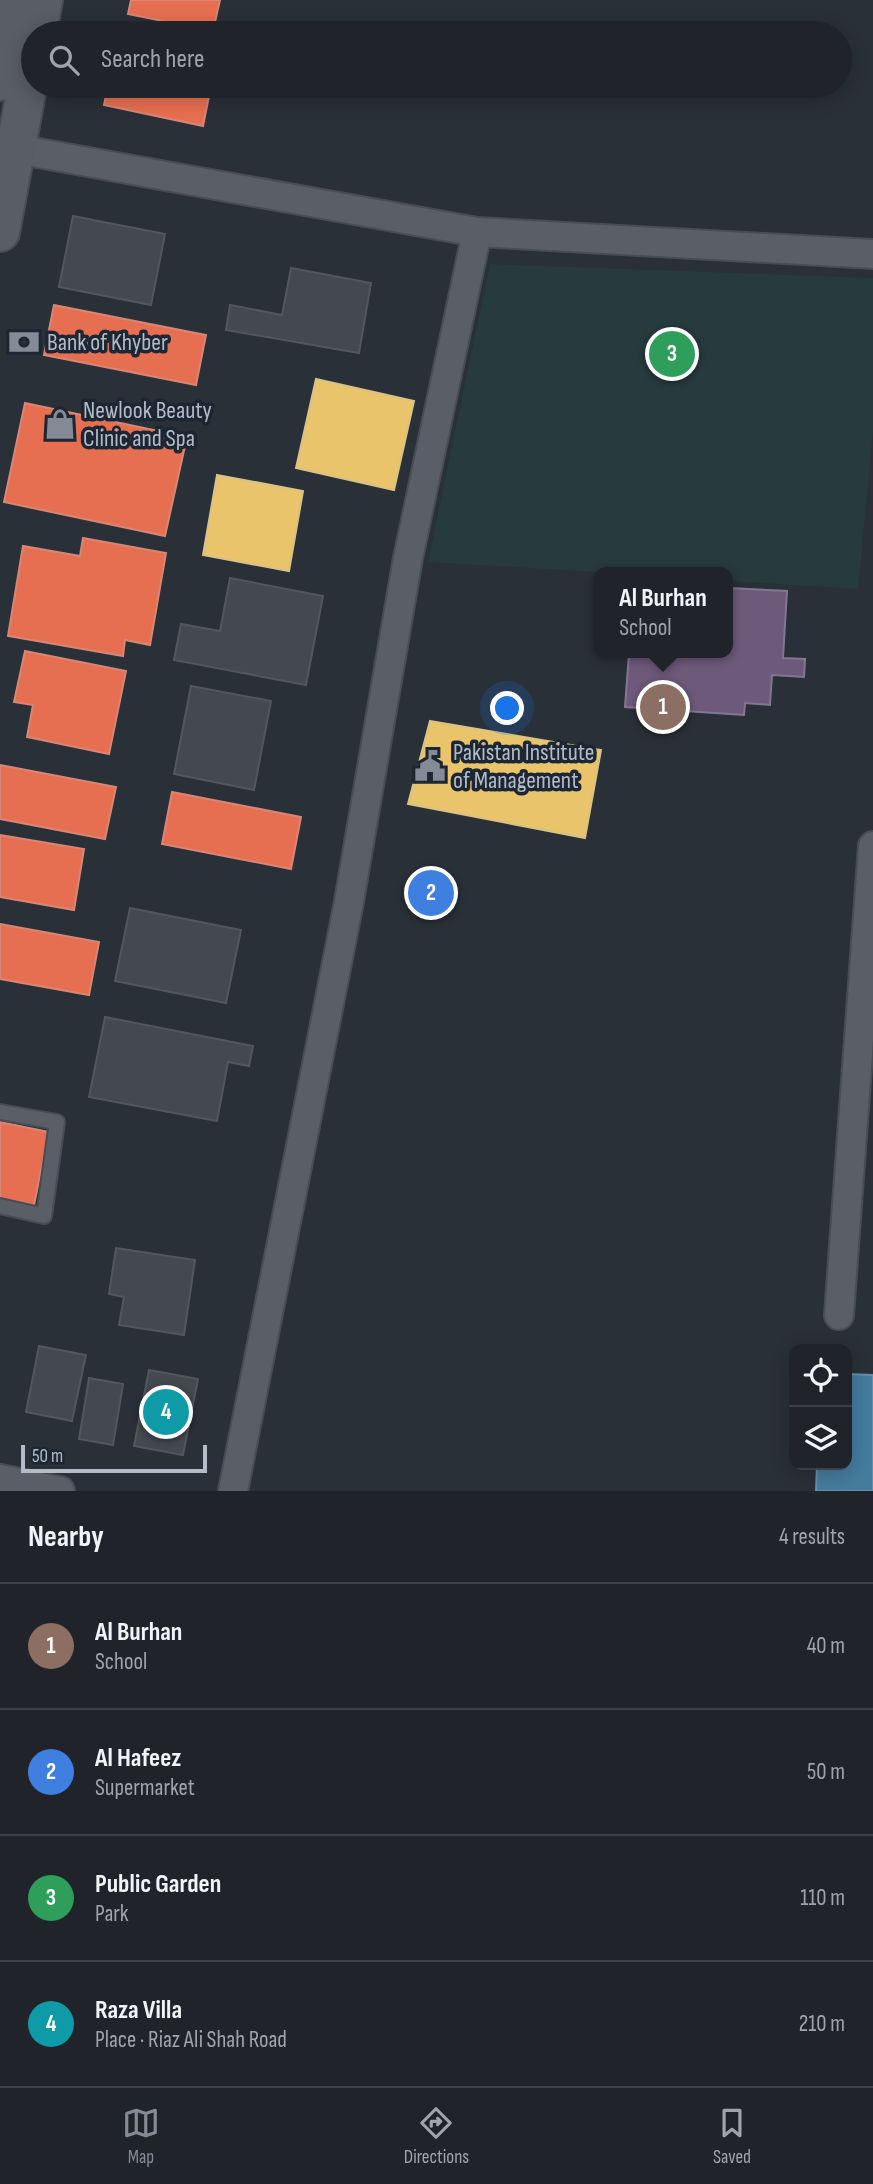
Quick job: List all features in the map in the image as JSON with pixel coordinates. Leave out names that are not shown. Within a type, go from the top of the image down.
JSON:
[{"type":"street","points":[[0,81],[15,0]]},
{"type":"street","points":[[39,21],[43,0]]},
{"type":"street","points":[[0,232],[25,98]]},
{"type":"street","points":[[16,149],[477,232],[873,254]]},
{"type":"street","points":[[233,1491],[348,906],[408,558],[477,232]]},
{"type":"street","points":[[839,1315],[868,992],[873,846]]},
{"type":"street","points":[[0,1479],[60,1491]]},
{"type":"lane","points":[[0,1112],[57,1122],[44,1216],[0,1206]]},
{"type":"green space","points":[[490,264],[873,278],[873,431],[858,589],[733,581],[733,567],[593,567],[593,572],[428,562]]},
{"type":"building: Homes","points":[[316,379],[414,401],[394,490],[296,468]]},
{"type":"building: Homes","points":[[217,475],[303,491],[289,571],[203,555]]},
{"type":"building: Homes","points":[[430,721],[601,750],[585,838],[408,804]]},
{"type":"building: Shops","points":[[131,0],[220,0],[215,21],[163,21],[128,14]]},
{"type":"building: Shops","points":[[105,98],[209,98],[203,126],[104,105]]},
{"type":"building: Shops","points":[[54,305],[206,335],[196,385],[44,355]]},
{"type":"building: Shops","points":[[25,403],[187,437],[165,536],[4,502]]},
{"type":"building: Shops","points":[[83,538],[166,553],[150,645],[125,640],[123,656],[8,636],[23,546],[80,556]]},
{"type":"building: Shops","points":[[25,651],[126,671],[109,754],[27,737],[33,705],[14,702]]},
{"type":"building: Shops","points":[[0,765],[116,787],[105,839],[0,819]]},
{"type":"building: Shops","points":[[172,792],[301,817],[291,869],[162,844]]},
{"type":"building: Shops","points":[[0,835],[84,849],[74,910],[0,897]]},
{"type":"building: Shops","points":[[0,924],[99,942],[89,995],[0,979]]},
{"type":"building: Shops","points":[[0,1122],[49,1132],[34,1205],[0,1198]]},
{"type":"building: Offices","points":[[733,588],[787,591],[783,658],[805,659],[804,677],[772,675],[770,705],[745,703],[744,715],[625,707],[629,658],[733,658]]},
{"type":"building: Public","points":[[852,1374],[873,1375],[873,1491],[816,1491],[817,1470],[852,1470]]},
{"type":"building: Other","points":[[73,216],[165,234],[151,305],[59,287]]},
{"type":"building: Other","points":[[291,268],[371,283],[359,353],[226,330],[230,305],[282,315]]},
{"type":"building: Other","points":[[230,578],[323,596],[306,685],[174,660],[181,624],[220,631]]},
{"type":"building: Other","points":[[191,686],[271,701],[254,790],[174,774]]},
{"type":"building: Other","points":[[130,908],[241,930],[226,1003],[115,981]]},
{"type":"building: Other","points":[[105,1017],[253,1046],[249,1066],[228,1062],[217,1121],[89,1097]]},
{"type":"building: Other","points":[[116,1248],[195,1260],[184,1335],[119,1325],[124,1297],[109,1294]]},
{"type":"building: Other","points":[[39,1346],[86,1355],[72,1421],[26,1412]]},
{"type":"building: Other","points":[[149,1370],[198,1379],[183,1455],[134,1446]]},
{"type":"building: Other","points":[[89,1378],[123,1384],[113,1445],[79,1439]]},
{"type":"place","name":"Bank of Khyber","points":[[24,342]]},
{"type":"place","name":"Public Garden","points":[[672,354]]},
{"type":"place","name":"Newlook Beauty Clinic and Spa","points":[[60,424]]},
{"type":"place","name":"Al Burhan","points":[[663,707]]},
{"type":"place","name":"Pakistan Institute of Management","points":[[430,766]]},
{"type":"place","name":"Al Hafeez","points":[[431,893]]},
{"type":"place","name":"Raza Villa","points":[[166,1412]]}]
